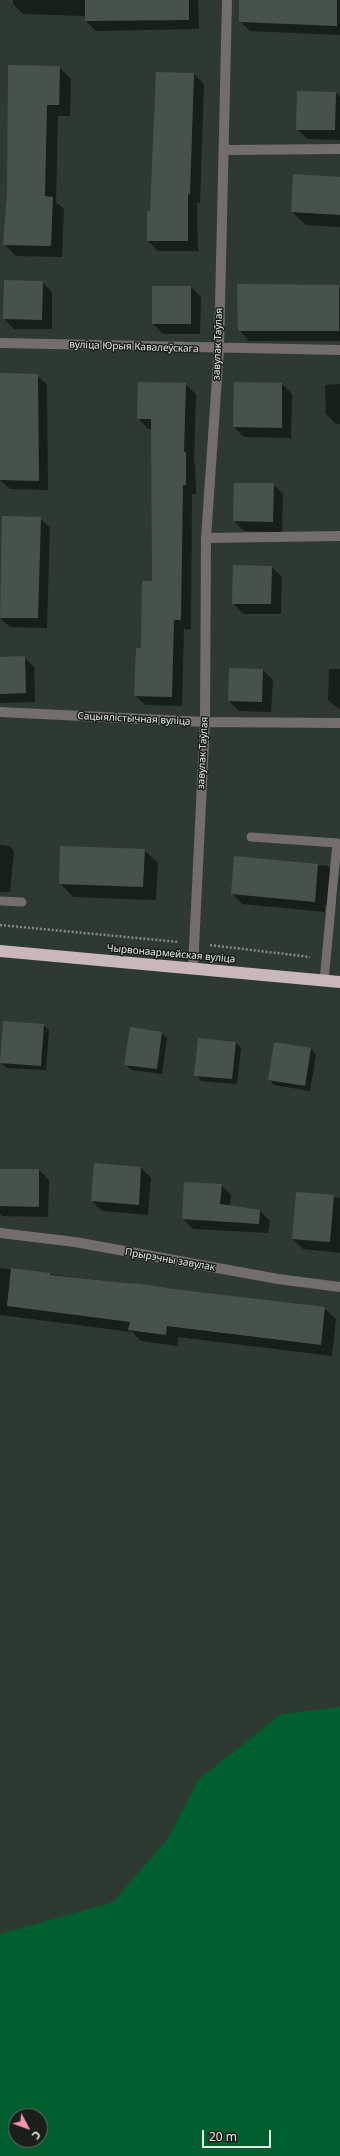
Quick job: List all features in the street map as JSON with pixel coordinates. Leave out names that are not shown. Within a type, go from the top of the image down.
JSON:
[{"type":"highway","name":"Чырвонаармейская вуліца","points":[[0,951],[340,982]]},
{"type":"street","name":"завулак Таўлая","points":[[193,968],[205,722],[206,538],[219,349],[227,0]]},
{"type":"street","points":[[224,150],[340,149]]},
{"type":"street","name":"вуліца Юрыя Кавалеўскага","points":[[0,343],[219,349],[340,350]]},
{"type":"street","points":[[206,538],[340,536]]},
{"type":"street","name":"Сацыялістычная вуліца","points":[[0,712],[205,722],[340,723]]},
{"type":"street","name":"Прырэчны завулак","points":[[0,1233],[75,1242],[278,1279],[340,1287]]},
{"type":"lane","points":[[251,837],[337,843],[324,981]]},
{"type":"lane","points":[[0,900],[22,902]]},
{"type":"path","points":[[0,925],[194,943],[281,955],[326,958]]},
{"type":"green space","points":[[340,1707],[340,2156],[0,2156],[0,1934],[113,1902],[168,1838],[199,1779],[281,1714]]},
{"type":"building","points":[[85,0],[189,0],[189,20],[85,21]]},
{"type":"building","points":[[239,0],[337,0],[337,26],[239,22]]},
{"type":"building","points":[[8,65],[60,66],[59,105],[47,105],[45,196],[53,197],[51,246],[3,245],[7,195]]},
{"type":"building","points":[[156,72],[194,73],[190,194],[188,194],[188,241],[147,241],[147,211],[150,211]]},
{"type":"building","points":[[297,91],[336,92],[335,130],[296,130]]},
{"type":"building","points":[[293,174],[340,177],[340,215],[291,212]]},
{"type":"building","points":[[4,280],[43,281],[42,320],[3,319]]},
{"type":"building","points":[[237,284],[339,285],[339,331],[238,331]]},
{"type":"building","points":[[152,286],[191,286],[191,324],[152,324]]},
{"type":"building","points":[[0,373],[38,374],[39,481],[0,480]]},
{"type":"building","points":[[138,382],[186,383],[184,452],[186,452],[186,485],[183,485],[181,620],[174,620],[172,697],[134,696],[136,648],[141,648],[142,581],[152,581],[151,419],[137,419]]},
{"type":"building","points":[[234,382],[282,383],[282,428],[233,427]]},
{"type":"building","points":[[234,483],[274,483],[273,522],[233,521]]},
{"type":"building","points":[[2,516],[41,517],[38,618],[0,618]]},
{"type":"building","points":[[233,565],[272,566],[271,604],[232,604]]},
{"type":"building","points":[[25,656],[26,693],[0,694],[0,657]]},
{"type":"building","points":[[229,668],[263,669],[262,702],[228,701]]},
{"type":"building","points":[[60,846],[145,849],[143,887],[59,884]]},
{"type":"building","points":[[234,856],[318,864],[315,902],[231,894]]},
{"type":"building","points":[[3,1021],[44,1024],[41,1066],[0,1063]]},
{"type":"building","points":[[130,1027],[162,1032],[157,1069],[124,1065]]},
{"type":"building","points":[[198,1038],[236,1042],[232,1079],[194,1076]]},
{"type":"building","points":[[274,1042],[311,1048],[305,1086],[268,1080]]},
{"type":"building","points":[[94,1163],[141,1167],[139,1205],[91,1201]]},
{"type":"building","points":[[0,1169],[39,1169],[39,1207],[0,1206]]},
{"type":"building","points":[[184,1182],[222,1184],[220,1204],[260,1210],[259,1224],[182,1219]]},
{"type":"building","points":[[296,1192],[334,1195],[330,1242],[292,1239]]},
{"type":"building","points":[[11,1268],[50,1273],[50,1275],[135,1283],[325,1307],[321,1345],[167,1326],[166,1335],[128,1330],[130,1322],[7,1306]]}]
